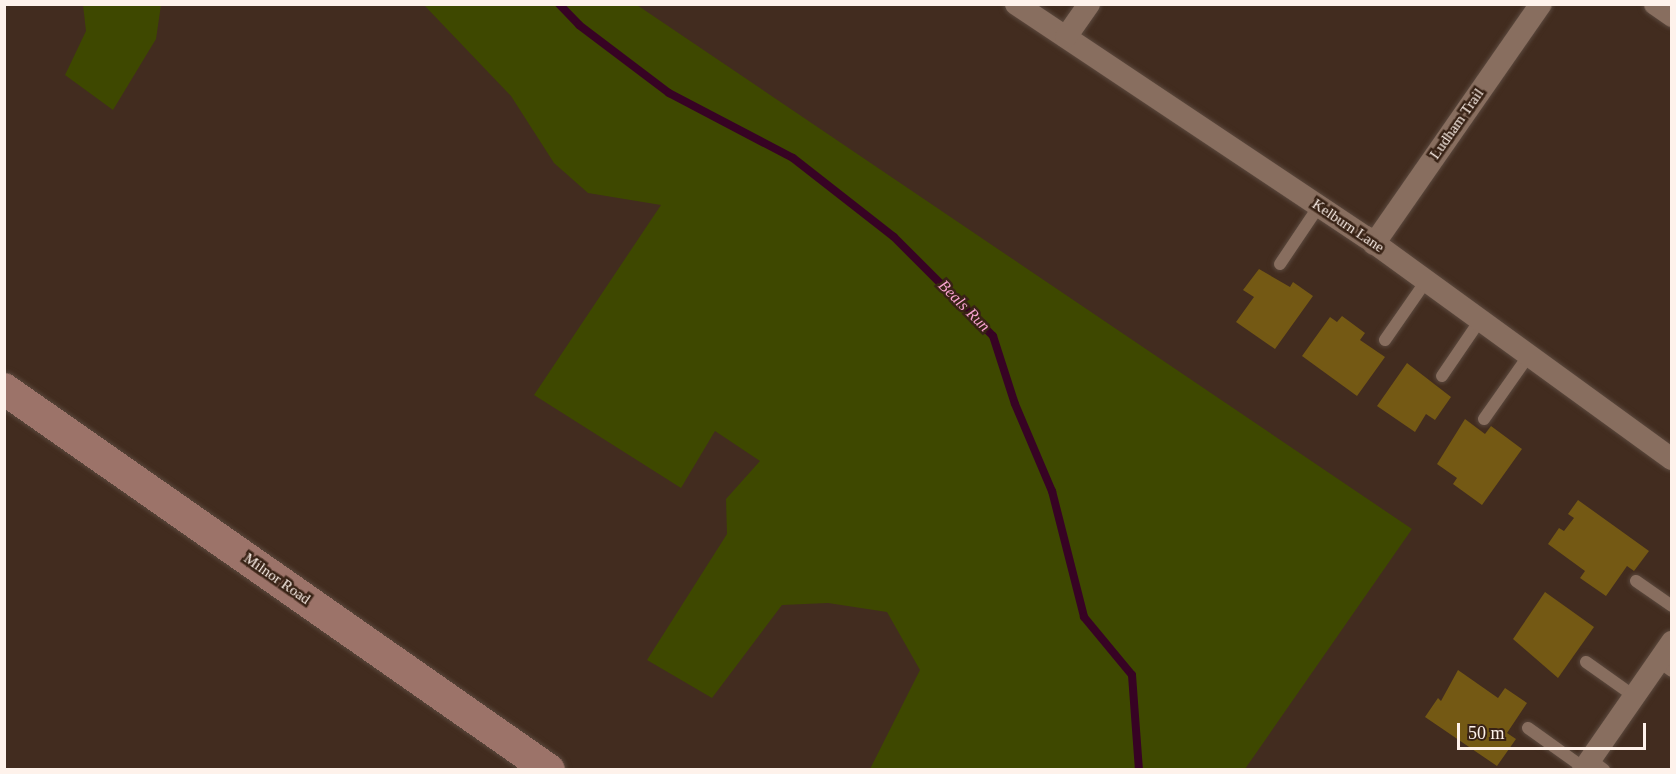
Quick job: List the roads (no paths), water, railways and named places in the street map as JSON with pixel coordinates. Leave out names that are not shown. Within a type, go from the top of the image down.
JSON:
[{"type":"main road","name":"Milnor Road","points":[[4,389],[549,770]]},
{"type":"street","name":"Kelburn Lane","points":[[1016,4],[1374,244],[1671,459]]},
{"type":"street","points":[[1066,37],[1089,4]]},
{"type":"street","name":"Ludham Trail","points":[[1374,244],[1540,4]]},
{"type":"street","points":[[1655,4],[1671,16]]},
{"type":"street","points":[[1590,767],[1634,696],[1665,666],[1671,642]]},
{"type":"lane","points":[[1280,264],[1319,206]]},
{"type":"lane","points":[[1385,340],[1426,281]]},
{"type":"lane","points":[[1442,376],[1480,320]]},
{"type":"lane","points":[[1484,419],[1529,356]]},
{"type":"lane","points":[[1636,581],[1671,606]]},
{"type":"lane","points":[[1586,662],[1634,696]]},
{"type":"lane","points":[[1528,729],[1590,767]]},
{"type":"waterway","name":"Beals Run","points":[[559,4],[579,25],[669,93],[793,158],[894,237],[993,336],[1015,404],[1052,491],[1084,617],[1132,675],[1139,770]]}]
